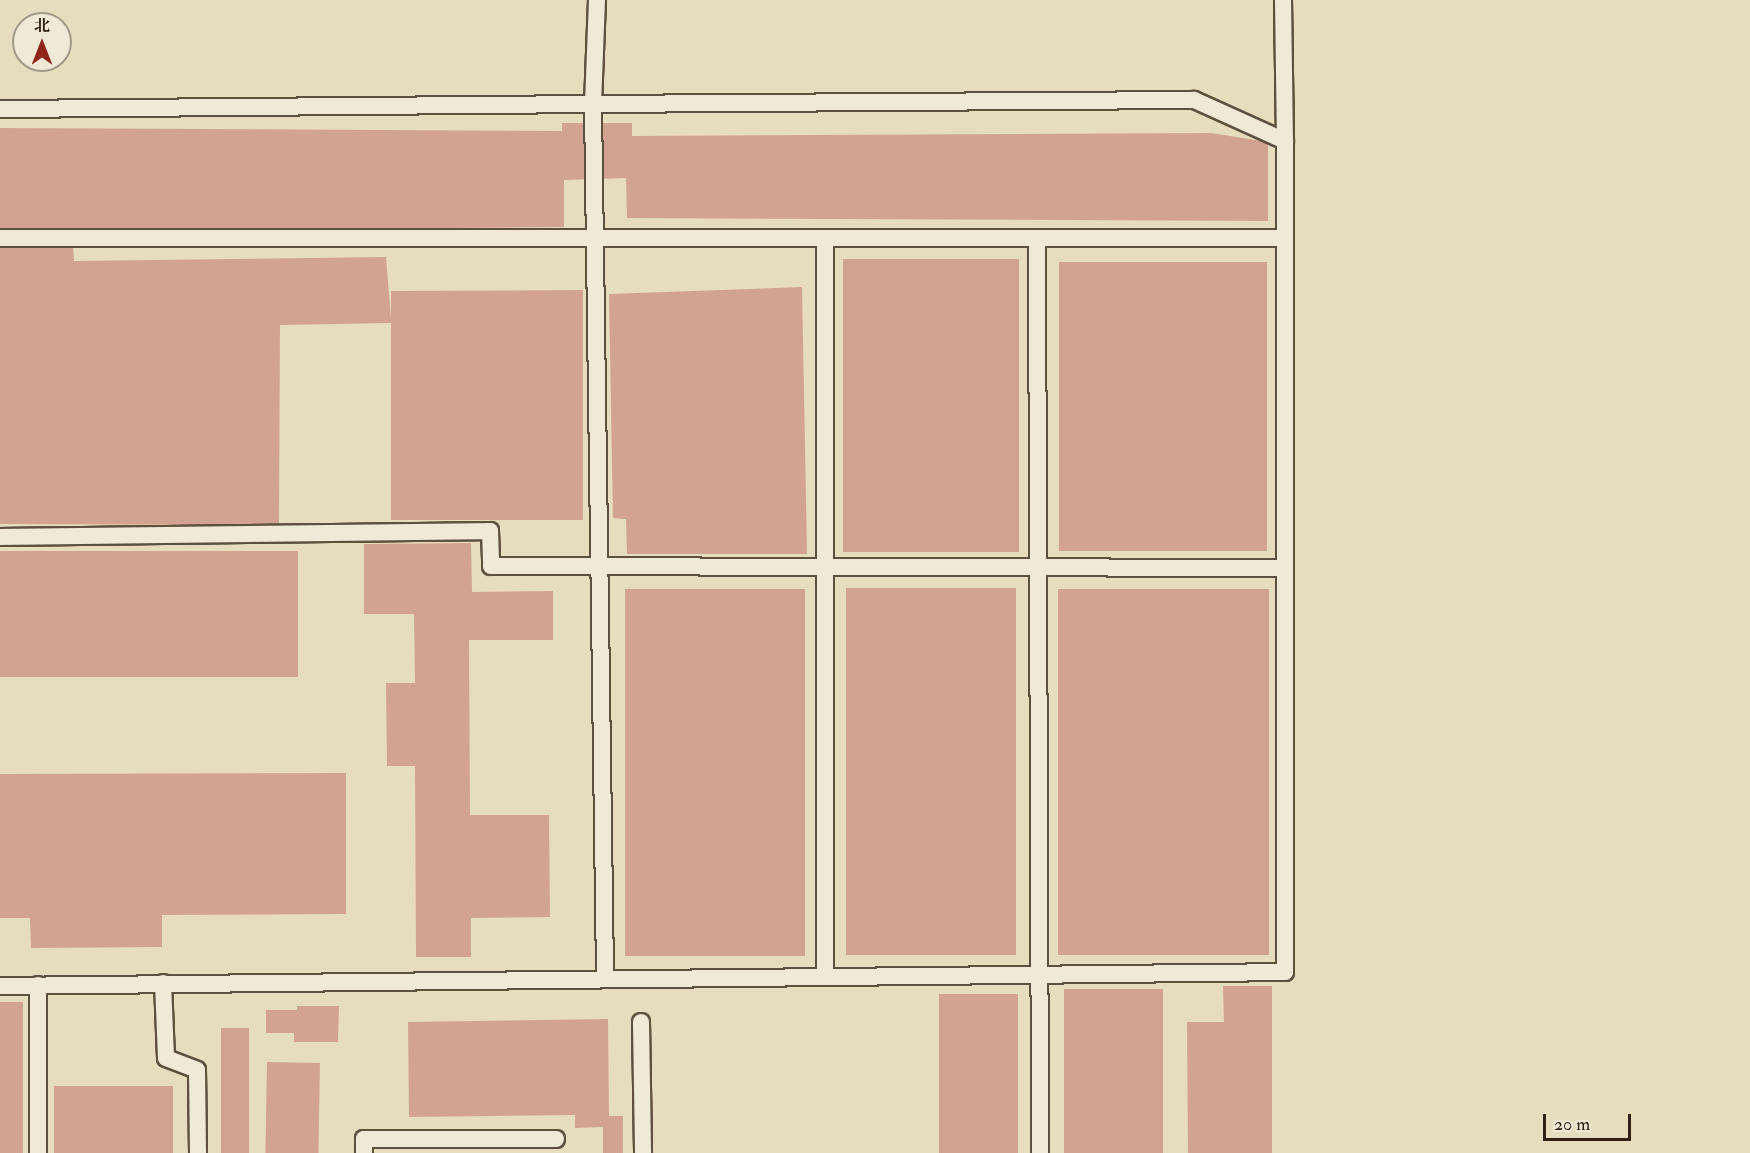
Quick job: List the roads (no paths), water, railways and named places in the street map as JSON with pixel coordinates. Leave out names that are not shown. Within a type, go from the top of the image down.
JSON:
[{"type":"lane","points":[[597,0],[593,104],[605,977]]},
{"type":"lane","points":[[0,986],[605,977],[1285,972],[1283,0]]},
{"type":"lane","points":[[0,109],[1194,100],[1285,141]]},
{"type":"lane","points":[[0,238],[1285,238]]},
{"type":"lane","points":[[825,238],[825,976]]},
{"type":"lane","points":[[1037,238],[1040,1153]]},
{"type":"lane","points":[[0,537],[490,531],[491,566],[1285,568]]},
{"type":"lane","points":[[163,983],[166,1058],[198,1070],[198,1153]]},
{"type":"lane","points":[[38,985],[38,1153]]},
{"type":"lane","points":[[641,1022],[643,1153]]},
{"type":"lane","points":[[364,1153],[364,1139],[556,1139]]}]
